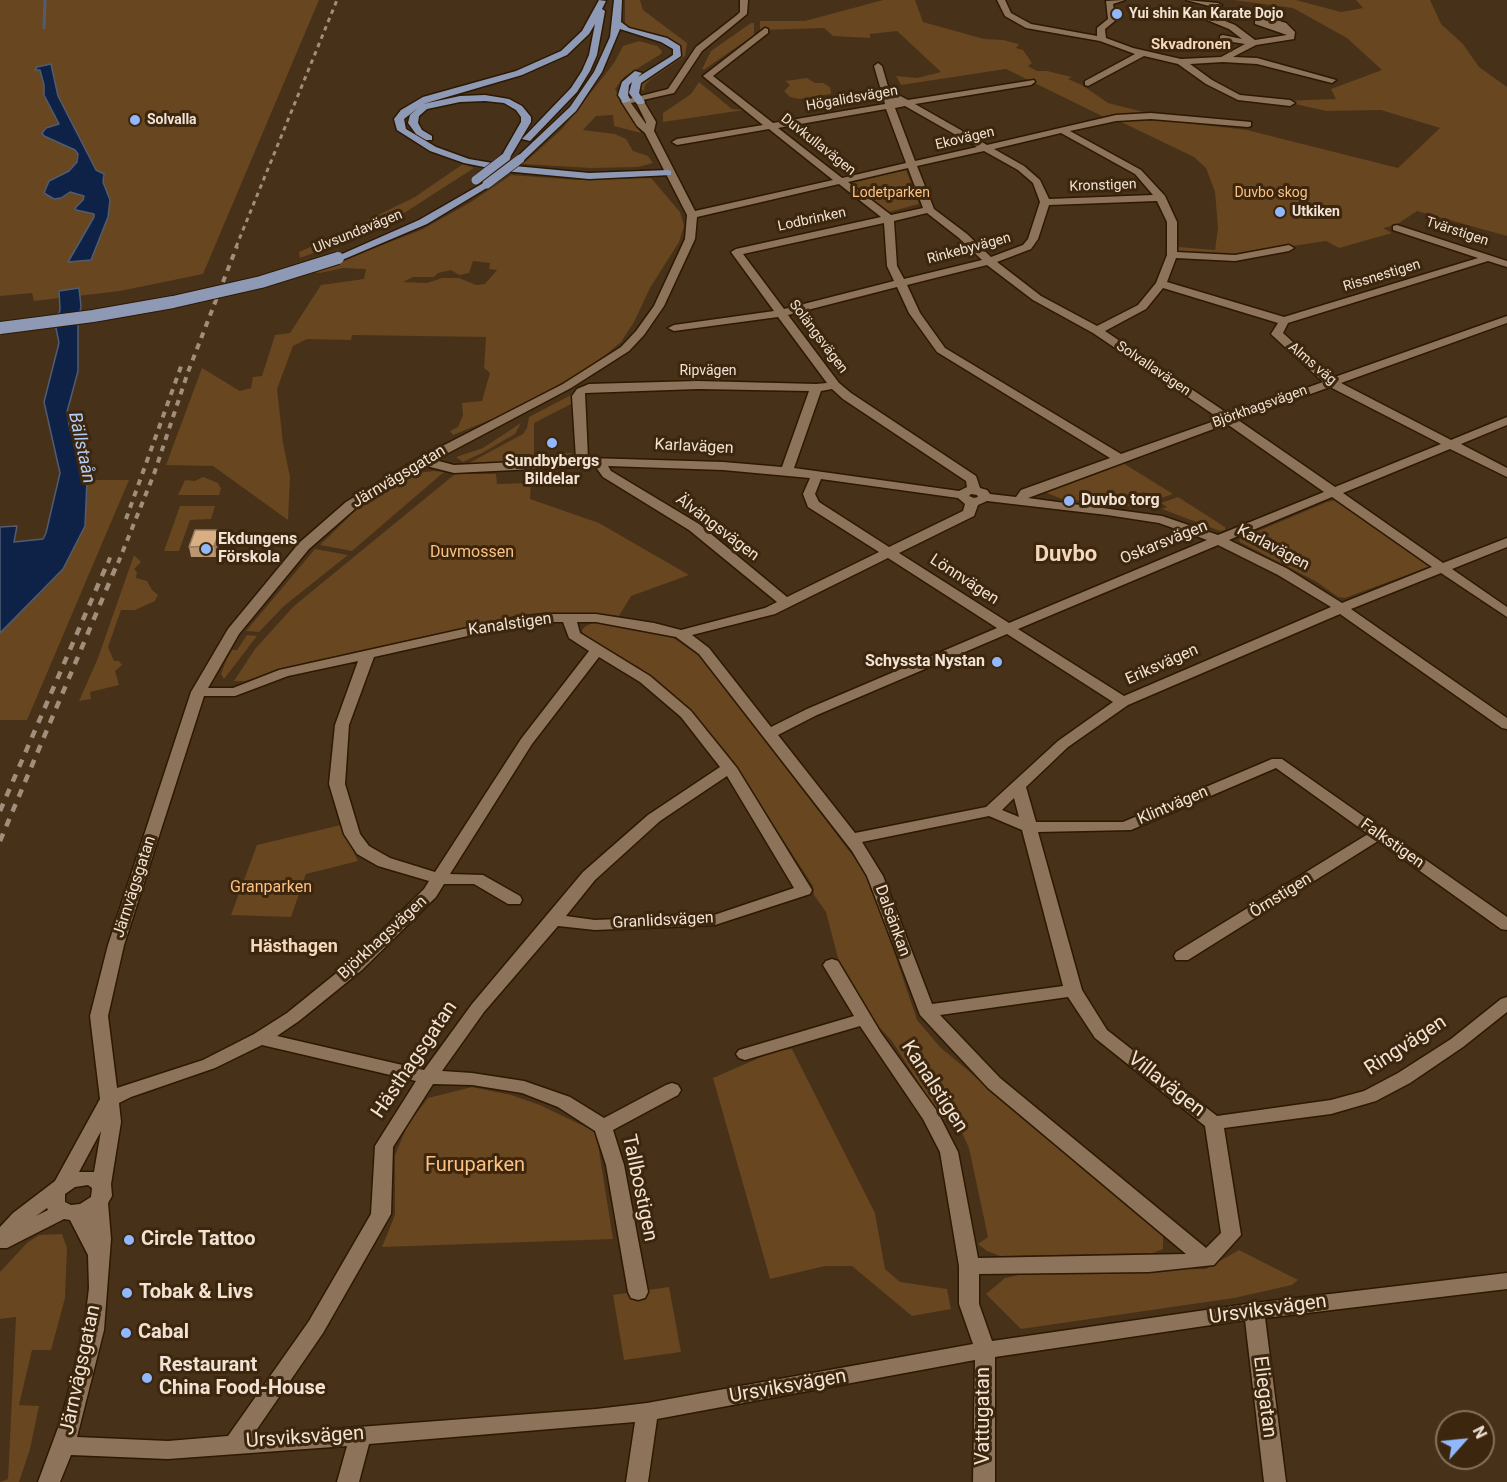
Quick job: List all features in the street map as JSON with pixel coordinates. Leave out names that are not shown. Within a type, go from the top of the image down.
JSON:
[{"type":"main road","name":"Ulvsundavägen","points":[[0,321],[98,308],[185,292],[253,276],[332,255],[403,221],[476,180],[506,157],[549,118],[574,90],[586,71],[600,26],[602,0]]},
{"type":"main road","points":[[602,0],[586,32],[564,53],[519,73],[420,102],[404,112],[399,119],[402,130],[416,141],[452,156],[504,168],[589,176],[667,170]]},
{"type":"main road","name":"Ulvsundavägen","points":[[0,328],[93,316],[173,302],[261,282],[423,222],[487,184],[520,159],[573,109],[608,54],[617,23],[618,0]]},
{"type":"main road","points":[[617,23],[626,30],[664,40],[677,48],[677,56],[638,82],[634,93],[639,99]]},
{"type":"main road","points":[[608,54],[625,42],[648,40],[660,43],[668,50],[662,60],[628,80],[623,89],[626,100]]},
{"type":"main road","points":[[506,157],[526,122],[523,112],[513,104],[485,98],[449,100],[424,107],[413,119],[412,123],[419,132],[443,146],[503,163],[576,171],[667,170]]},
{"type":"street","points":[[692,215],[649,131],[640,124],[626,100],[658,100],[678,91],[699,49],[740,17],[744,12],[744,0]]},
{"type":"street","points":[[1001,0],[1008,14],[1029,26],[1102,39],[1143,53],[1181,62],[1223,59],[1257,61],[1332,80]]},
{"type":"street","points":[[1102,39],[1101,28],[1112,20],[1109,3],[1121,0]]},
{"type":"street","points":[[1190,0],[1218,5],[1210,18],[1232,27],[1254,43]]},
{"type":"street","name":"Duvkullavägen","points":[[765,31],[707,76],[889,219]]},
{"type":"street","points":[[1223,59],[1254,43],[1291,37],[1291,32]]},
{"type":"street","points":[[1223,38],[1254,43]]},
{"type":"street","points":[[1088,83],[1143,53]]},
{"type":"street","points":[[1181,62],[1209,82],[1238,97],[1290,103]]},
{"type":"street","points":[[878,66],[890,107],[929,210]]},
{"type":"street","name":"Högalidsvägen","points":[[677,142],[1031,82]]},
{"type":"street","points":[[885,91],[987,148],[1031,176],[1041,189],[1045,202]]},
{"type":"street","points":[[639,99],[651,122],[649,131]]},
{"type":"street","name":"Ekovägen","points":[[692,215],[1063,130],[1136,116],[1248,124]]},
{"type":"street","points":[[1063,130],[1132,167],[1144,177],[1161,198],[1172,222],[1172,255],[1161,284],[1142,307],[1096,331]]},
{"type":"street","name":"Kronstigen","points":[[1045,202],[1161,198]]},
{"type":"street","name":"Rinkebyvägen","points":[[674,328],[781,313],[1015,254],[1028,247],[1033,239],[1045,202]]},
{"type":"street","name":"Lodbrinken","points":[[736,252],[929,210]]},
{"type":"street","name":"Solvallavägen","points":[[929,210],[1037,298],[1096,331],[1228,419],[1507,613]]},
{"type":"street","name":"Järnvägsgatan","points":[[49,1482],[64,1446],[94,1330],[99,1288],[98,1255],[101,1239],[99,1193],[112,1122],[99,1016],[116,945],[198,692],[233,632],[304,546],[351,505],[423,461],[567,386],[625,349],[640,333],[659,306],[690,238],[692,215]]},
{"type":"street","points":[[889,219],[892,266],[915,313],[941,350],[1119,459]]},
{"type":"street","name":"Tvärstigen","points":[[1397,228],[1507,264]]},
{"type":"street","points":[[1172,255],[1235,258],[1289,248]]},
{"type":"street","name":"Solängsvägen","points":[[736,252],[835,385],[847,396],[972,479],[973,496]]},
{"type":"street","name":"Rissnestigen","points":[[1284,321],[1488,258]]},
{"type":"street","name":"Alms väg","points":[[1161,284],[1284,321],[1277,334],[1330,382],[1507,473]]},
{"type":"street","name":"Björkhagsvägen","points":[[1019,502],[1025,493],[1507,318]]},
{"type":"street","name":"Ripvägen","points":[[582,462],[578,396],[581,391],[589,388],[698,385],[816,388],[835,385]]},
{"type":"street","points":[[787,471],[816,388]]},
{"type":"street","name":"Oskarsvägen","points":[[770,733],[812,712],[1007,629],[1507,421]]},
{"type":"street","name":"Karlavägen","points":[[423,461],[454,469],[582,462],[667,462],[787,471],[1162,520],[1219,540],[1283,572],[1341,608],[1505,720]]},
{"type":"street","name":"Älvängsvägen","points":[[598,462],[607,474],[694,527],[786,603]]},
{"type":"street","name":"Lönnvägen","points":[[817,475],[809,494],[813,504],[1123,702]]},
{"type":"street","points":[[681,634],[770,611],[887,551],[969,513],[973,496]]},
{"type":"street","name":"Eriksvägen","points":[[991,810],[1063,744],[1123,702],[1341,608],[1507,542]]},
{"type":"street","name":"Kanalstigen","points":[[198,692],[235,692],[284,673],[368,653],[517,621],[569,618],[574,635],[645,679],[686,714],[729,768],[804,890]]},
{"type":"street","name":"Dalsänkan","points":[[569,618],[622,621],[681,634],[704,651],[851,838],[875,876],[926,1011],[994,1083],[1207,1260]]},
{"type":"street","name":"Björkhagsvägen","points":[[108,1101],[125,1092],[209,1064],[260,1038],[293,1017],[356,966],[430,893],[526,742],[597,650]]},
{"type":"street","points":[[368,653],[342,725],[337,784],[352,834],[363,850],[384,862],[439,879],[477,879],[514,900]]},
{"type":"street","name":"Klintvägen","points":[[1029,828],[1125,827],[1277,762]]},
{"type":"street","name":"Falkstigen","points":[[1277,762],[1507,925]]},
{"type":"street","name":"Hästhagsgatan","points":[[235,1444],[316,1327],[381,1214],[384,1146],[428,1077],[478,1008],[589,876],[654,818],[729,768]]},
{"type":"street","name":"Villavägen","points":[[1018,785],[1073,991],[1101,1034],[1214,1123],[1231,1235],[1207,1260]]},
{"type":"street","points":[[851,838],[991,810],[1029,828]]},
{"type":"street","name":"Örnstigen","points":[[1182,957],[1379,834]]},
{"type":"street","name":"Granlidsvägen","points":[[554,920],[595,925],[715,920],[804,890]]},
{"type":"street","name":"Kanalstigen","points":[[832,966],[864,1019],[930,1116],[949,1152],[969,1266],[969,1304],[985,1350]]},
{"type":"street","points":[[926,1011],[1073,991]]},
{"type":"street","name":"Ringvägen","points":[[1214,1123],[1331,1107],[1370,1096],[1413,1072],[1457,1042],[1507,1003]]},
{"type":"street","points":[[745,1054],[864,1019]]},
{"type":"street","name":"Tallbostigen","points":[[260,1038],[428,1077],[472,1078],[524,1087],[564,1102],[603,1127],[615,1165],[638,1292]]},
{"type":"street","points":[[603,1127],[672,1090]]},
{"type":"street","points":[[60,1187],[108,1101]]},
{"type":"street","points":[[84,1177],[96,1180],[99,1193],[84,1211],[69,1212],[0,1242],[20,1218],[60,1187],[84,1177]]},
{"type":"street","name":"Järnvägsgatan","points":[[60,1187],[54,1200],[56,1206],[69,1212],[98,1255]]},
{"type":"street","points":[[969,1266],[1149,1264],[1207,1260]]},
{"type":"street","name":"Ursviksvägen","points":[[64,1446],[168,1450],[361,1434],[596,1419],[647,1412],[985,1350],[1254,1311],[1507,1281]]},
{"type":"street","name":"Eliegatan","points":[[1254,1311],[1275,1482]]},
{"type":"street","name":"Vattugatan","points":[[984,1482],[985,1350]]},
{"type":"street","points":[[637,1482],[647,1412]]},
{"type":"street","points":[[348,1482],[361,1434]]},
{"type":"green space","name":"Solvalla","points":[[0,0],[319,0],[203,274],[120,291],[34,301],[32,293],[0,296]]},
{"type":"green space","points":[[625,0],[640,0],[643,10],[687,43],[685,56],[651,79],[645,85],[644,91],[640,88],[644,81],[671,64],[678,58],[681,51],[680,48],[628,28],[625,25]]},
{"type":"green space","points":[[883,0],[915,0],[923,22],[984,39],[1019,44],[1016,48],[1023,50],[1032,63],[1028,66],[1037,71],[1072,77],[1068,79],[1082,85],[1108,103],[1151,114],[1106,118],[1006,69],[901,85],[896,76],[917,78],[941,72],[897,31],[870,34],[870,38],[833,36],[824,28],[760,30],[760,21],[805,21]]},
{"type":"green space","name":"Duvbo skog","points":[[1233,0],[1296,0],[1341,12],[1363,8],[1356,0],[1430,0],[1441,24],[1463,44],[1479,67],[1507,87],[1507,236],[1417,211],[1396,225],[1383,228],[1392,233],[1339,248],[1326,241],[1232,255],[1177,253],[1179,247],[1215,250],[1218,228],[1215,192],[1206,168],[1194,157],[1119,121],[1151,119],[1247,130],[1398,168],[1440,128],[1381,110],[1326,111],[1282,101],[1336,99],[1331,89],[1382,70],[1347,38],[1293,8]]},
{"type":"green space","points":[[754,23],[754,35],[702,69],[711,51]]},
{"type":"green space","points":[[639,41],[657,46],[662,51],[661,54],[624,77],[615,89],[641,133],[614,126],[613,115],[596,116],[583,130],[615,134],[626,139],[633,151],[648,156],[653,163],[638,167],[591,168],[523,164],[562,129],[614,63],[623,46]]},
{"type":"green space","points":[[807,78],[830,87],[831,94],[799,99],[790,97],[784,91],[790,85],[785,81]]},
{"type":"green space","points":[[699,82],[732,109],[744,110],[663,122],[663,113],[691,94]]},
{"type":"green space","points":[[463,164],[474,168],[398,217],[349,240],[300,258],[299,252],[415,197]]},
{"type":"green space","name":"Lodetparken","points":[[906,170],[919,204],[885,213],[847,184]]},
{"type":"green space","points":[[511,175],[578,180],[651,178],[680,212],[684,226],[679,242],[650,288],[634,322],[621,342],[596,363],[517,409],[453,435],[450,431],[458,427],[463,415],[462,403],[482,401],[490,373],[484,368],[486,337],[352,335],[351,340],[307,339],[293,346],[277,389],[283,443],[290,477],[288,520],[213,466],[166,465],[202,368],[240,391],[251,388],[253,377],[262,376],[275,335],[290,333],[321,285],[364,279],[366,269],[343,268],[320,273],[311,272],[421,230],[471,202]],"holes":[[[473,261],[490,263],[489,269],[497,270],[485,284],[476,285],[459,278],[442,278],[427,283],[403,282],[413,277],[434,277],[438,273],[451,270],[459,275],[469,273]]]},
{"type":"green space","points":[[573,394],[571,404],[534,423],[534,455],[573,453],[569,458],[467,464],[523,434],[529,417]]},
{"type":"green space","points":[[521,423],[515,434],[482,453],[463,462],[456,457],[483,448]]},
{"type":"green space","points":[[1123,463],[1173,494],[1156,500],[1144,492],[1124,499],[1135,507],[1062,499],[1044,492]]},
{"type":"green space","points":[[444,472],[352,551],[320,545],[361,505],[406,478],[417,473]]},
{"type":"green space","name":"Duvmossen","points":[[455,474],[496,474],[497,484],[531,483],[530,499],[599,523],[689,575],[631,596],[619,616],[552,614],[505,619],[305,663],[245,681],[234,681],[255,649],[294,606]]},
{"type":"green space","points":[[203,477],[218,483],[221,489],[219,495],[178,495],[185,480],[195,481]]},
{"type":"green space","points":[[87,480],[129,480],[27,720],[0,720],[0,633],[63,569],[85,526]]},
{"type":"green space","points":[[1178,497],[1225,527],[1225,530],[1220,531],[1162,509],[1167,507],[1161,503]]},
{"type":"green space","points":[[1336,500],[1431,566],[1345,598],[1338,597],[1317,582],[1240,542],[1239,539]]},
{"type":"green space","points":[[180,506],[215,506],[211,519],[190,520],[179,551],[164,551]]},
{"type":"green space","points":[[315,549],[348,555],[284,606],[259,632],[246,631]]},
{"type":"green space","points":[[134,555],[141,562],[134,569],[137,572],[136,578],[147,581],[158,595],[155,601],[135,610],[121,610],[108,647],[114,661],[119,661],[122,665],[115,671],[119,685],[90,692],[91,699],[79,701],[98,658]]},
{"type":"green space","points":[[595,622],[668,634],[702,658],[869,877],[917,1020],[940,1047],[1163,1234],[1163,1249],[1153,1253],[1000,1256],[987,1251],[978,1244],[988,1237],[969,1148],[955,1118],[942,1119],[892,1041],[877,1025],[873,1024],[840,966],[826,912],[814,895],[813,886],[727,753],[685,705],[640,668],[583,636],[582,630]]},
{"type":"green space","points":[[247,635],[257,636],[224,679],[221,674],[226,661],[232,650],[237,650]]},
{"type":"green space","name":"Granparken","points":[[341,825],[358,861],[306,874],[291,917],[231,915],[257,845]]},
{"type":"green space","points":[[792,1049],[875,1213],[885,1269],[900,1282],[947,1289],[951,1309],[912,1316],[852,1266],[825,1266],[770,1279],[713,1078],[775,1051]]},
{"type":"green space","name":"Furuparken","points":[[472,1087],[511,1095],[540,1105],[596,1132],[613,1239],[382,1247],[395,1215],[395,1155],[408,1124],[428,1098]]},
{"type":"green space","points":[[62,1234],[67,1248],[65,1298],[51,1350],[32,1350],[19,1405],[39,1406],[30,1449],[19,1482],[0,1482],[8,1479],[16,1317],[0,1319],[0,1272],[27,1243],[39,1235]]},
{"type":"green space","points":[[1239,1250],[1298,1280],[1292,1285],[1234,1298],[1021,1329],[986,1294],[1005,1278],[1040,1270],[1206,1269]]},
{"type":"green space","points":[[669,1287],[681,1352],[624,1360],[613,1295]]},
{"type":"water","points":[[51,64],[58,96],[96,170],[104,174],[103,182],[110,200],[108,217],[91,260],[68,262],[94,217],[94,214],[75,208],[84,196],[70,192],[61,198],[54,199],[44,193],[49,181],[69,171],[77,162],[78,154],[75,150],[42,133],[46,128],[59,124],[44,95],[40,70],[35,70],[37,67]]},
{"type":"water","points":[[79,288],[81,306],[78,325],[78,371],[67,412],[70,430],[81,456],[87,480],[85,526],[63,569],[0,633],[0,527],[17,526],[14,542],[43,539],[46,533],[60,473],[44,402],[59,343],[56,328],[60,309],[59,291]]},
{"type":"building","points":[[195,530],[220,530],[214,546],[189,547]]},
{"type":"waterway","name":"Bällstaån","points":[[44,28],[45,0]]},
{"type":"railway","points":[[236,247],[337,0]]},
{"type":"railway","points":[[118,563],[154,474],[188,372],[237,246]]},
{"type":"railway","points":[[126,519],[183,361]]},
{"type":"railway","points":[[108,563],[111,555]]},
{"type":"railway","points":[[0,811],[108,562]]},
{"type":"railway","points":[[0,841],[118,562]]},
{"type":"place","name":"Yui shin Kan Karate Dojo","points":[[1117,14]]},
{"type":"place","name":"Solvalla","points":[[135,120]]},
{"type":"place","name":"Utkiken","points":[[1280,212]]},
{"type":"place","name":"Sundbybergs Bildelar","points":[[552,443]]},
{"type":"place","name":"Duvbo torg","points":[[1069,501]]},
{"type":"place","name":"Ekdungens Förskola","points":[[206,549]]},
{"type":"place","name":"Schyssta Nystan","points":[[997,662]]},
{"type":"place","name":"Circle Tattoo","points":[[129,1240]]},
{"type":"place","name":"Tobak & Livs","points":[[127,1293]]},
{"type":"place","name":"Cabal","points":[[126,1333]]},
{"type":"place","name":"Restaurant China Food-House","points":[[147,1378]]},
{"type":"district","name":"Skvadronen","points":[[1191,45]]},
{"type":"district","name":"Duvbo","points":[[1066,555]]},
{"type":"district","name":"Hästhagen","points":[[294,947]]}]
